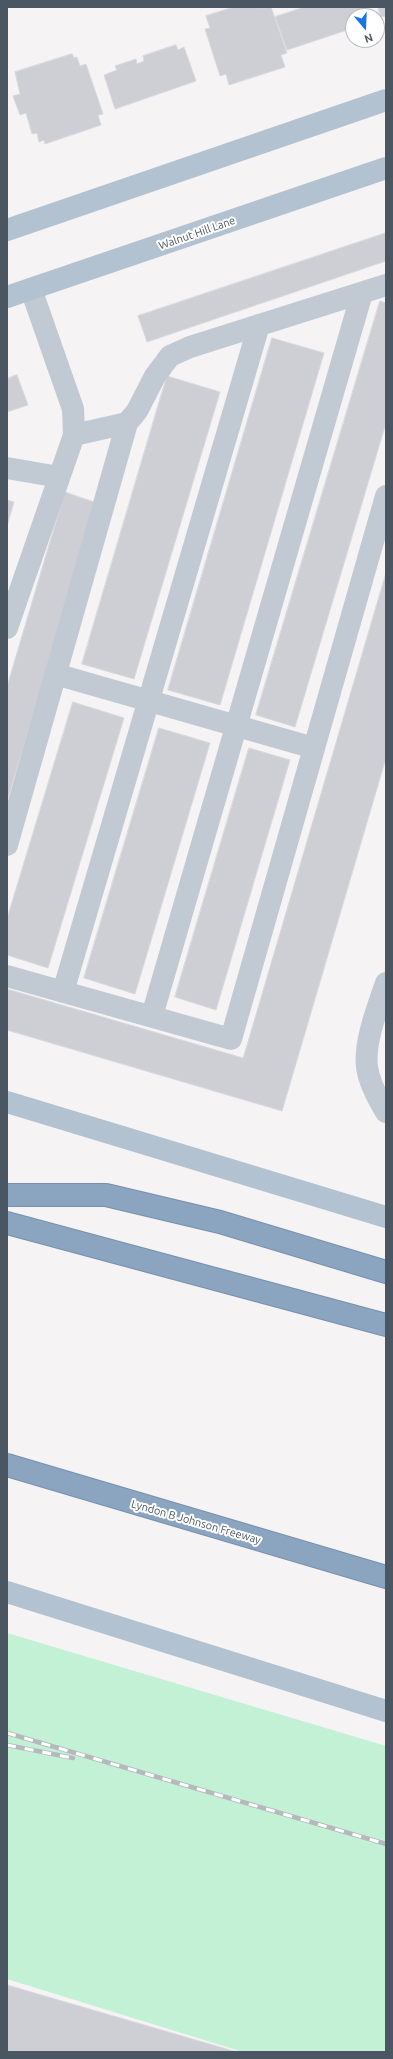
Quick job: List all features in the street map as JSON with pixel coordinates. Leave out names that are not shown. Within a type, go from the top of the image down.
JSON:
[{"type":"highway","points":[[7,1195],[106,1195],[220,1222],[386,1272]]},
{"type":"highway","points":[[7,1223],[386,1325]]},
{"type":"highway","name":"Lyndon B Johnson Freeway","points":[[7,1465],[386,1577]]},
{"type":"main road","points":[[7,230],[386,100]]},
{"type":"main road","name":"Walnut Hill Lane","points":[[7,298],[386,168]]},
{"type":"main road","points":[[7,1102],[386,1216]]},
{"type":"main road","points":[[7,1592],[386,1711]]},
{"type":"lane","points":[[7,845],[127,423],[137,411],[155,376],[170,356],[190,346],[386,285]]},
{"type":"lane","points":[[7,628],[74,434],[73,409],[31,289]]},
{"type":"lane","points":[[152,1016],[362,293]]},
{"type":"lane","points":[[63,992],[259,325]]},
{"type":"lane","points":[[74,434],[127,423]]},
{"type":"lane","points":[[7,468],[59,477]]},
{"type":"lane","points":[[7,976],[231,1039],[386,496]]},
{"type":"lane","points":[[55,674],[314,748]]},
{"type":"lane","points":[[386,983],[378,1039],[367,1067],[378,1099],[386,1112]]},
{"type":"green space","points":[[7,1633],[386,1746],[386,2052],[243,2052],[7,1979]]},
{"type":"building","points":[[234,7],[271,7],[287,53],[281,55],[285,67],[229,85],[226,74],[220,76],[205,29],[210,28],[206,16]]},
{"type":"building","points":[[305,7],[363,8],[345,8],[345,31],[287,50],[275,17]]},
{"type":"building","points":[[386,7],[386,16],[385,8],[378,8]]},
{"type":"building","points":[[176,45],[178,50],[184,47],[196,81],[115,109],[104,75],[117,70],[115,66],[136,59],[137,64],[144,61],[143,56]]},
{"type":"building","points":[[72,54],[74,58],[77,57],[80,66],[86,64],[103,114],[98,115],[101,125],[45,144],[44,140],[39,142],[37,133],[32,134],[26,113],[20,115],[13,96],[20,94],[15,72]]},
{"type":"building","points":[[386,233],[386,261],[147,342],[138,316]]},
{"type":"building","points":[[380,301],[386,303],[386,423],[295,727],[256,715]]},
{"type":"building","points":[[272,338],[324,353],[220,705],[168,690]]},
{"type":"building","points":[[17,375],[28,405],[7,412],[7,379]]},
{"type":"building","points":[[167,376],[220,392],[134,679],[82,664]]},
{"type":"building","points":[[65,492],[97,503],[7,802],[7,687]]},
{"type":"building","points":[[7,500],[14,502],[7,526]]},
{"type":"building","points":[[386,573],[386,758],[282,1111],[7,1030],[7,989],[243,1058]]},
{"type":"building","points":[[73,702],[124,718],[48,968],[7,955],[7,919]]},
{"type":"building","points":[[159,728],[210,743],[135,994],[84,978]]},
{"type":"building","points":[[249,748],[290,760],[216,1010],[175,997]]},
{"type":"building","points":[[7,1985],[237,2052],[7,2052]]},
{"type":"railway","points":[[7,1733],[386,1844]]},
{"type":"railway","points":[[7,1745],[73,1758]]}]
